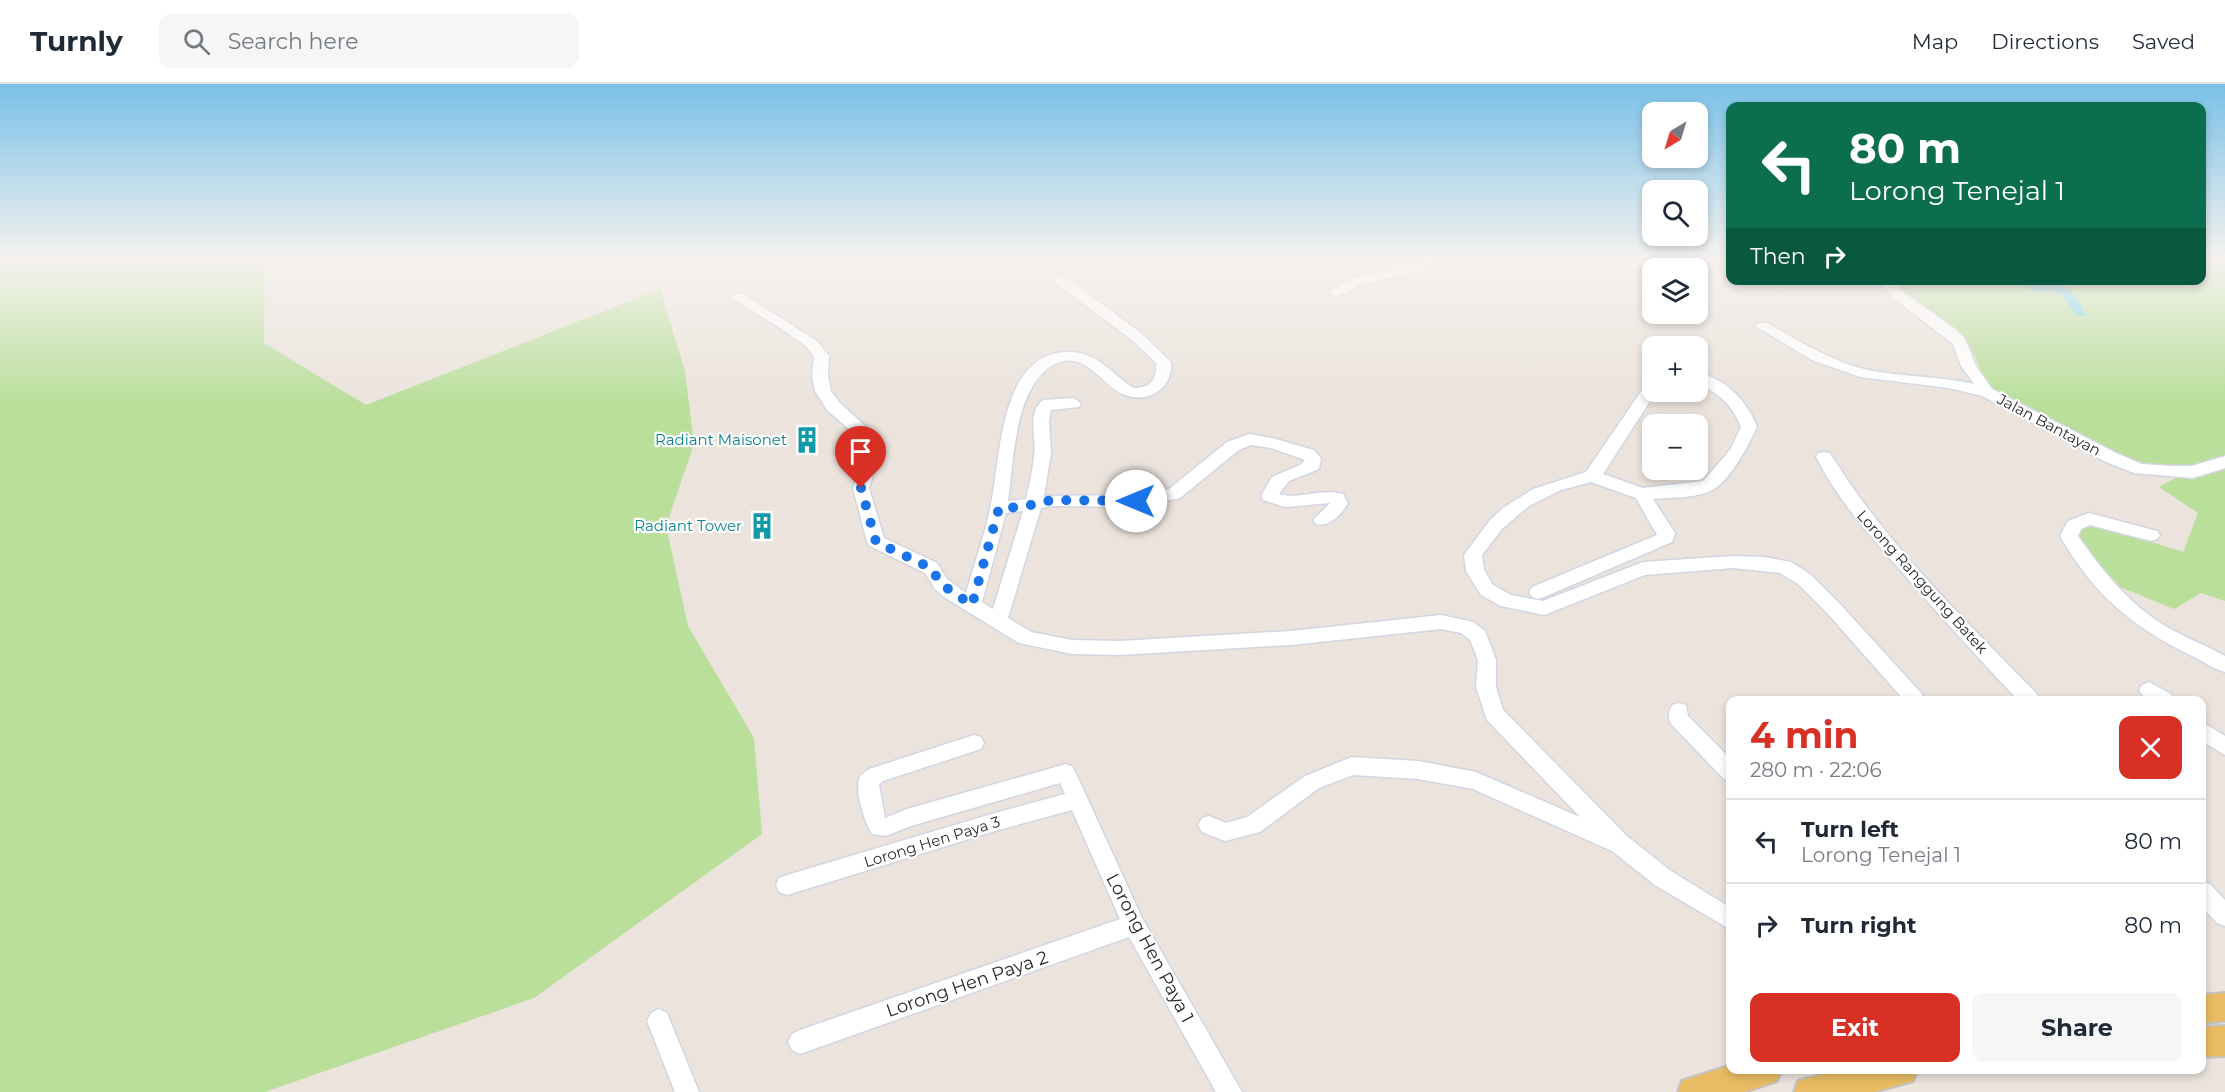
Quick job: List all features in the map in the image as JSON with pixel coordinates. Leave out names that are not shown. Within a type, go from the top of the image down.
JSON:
[{"type":"main road","points":[[2206,1009],[2225,1007]]},
{"type":"main road","points":[[2206,1042],[2225,1041]]},
{"type":"main road","points":[[1694,1092],[1753,1074]]},
{"type":"main road","points":[[1809,1092],[1885,1074]]},
{"type":"street","points":[[755,307],[812,344],[822,356],[820,376],[823,391],[832,406],[860,430],[869,462],[861,488],[876,542],[931,568],[941,584],[972,605],[1026,638],[1072,647],[1120,648],[1371,631],[1441,622],[1466,627],[1478,636],[1487,660],[1486,687],[1494,714],[1620,844],[1672,884],[1726,917]]},
{"type":"street","points":[[972,605],[999,508],[1014,409],[1019,395],[1042,363],[1062,357],[1080,360],[1106,371],[1125,390],[1139,393],[1160,383],[1164,372],[1163,362],[1137,337],[1097,307]]},
{"type":"street","name":"Jalan Bantayan","points":[[1915,307],[1960,342],[1969,366],[1987,392],[2047,422],[2110,458],[2140,469],[2193,472],[2225,462]]},
{"type":"street","points":[[1762,326],[1817,357],[1865,374],[1949,383],[1987,392]]},
{"type":"street","points":[[1708,383],[1731,397],[1743,409],[1749,427],[1737,452],[1709,485],[1697,489],[1642,494],[1592,476],[1568,481],[1533,496],[1498,520],[1473,555],[1475,571],[1487,590],[1507,602],[1544,608],[1643,569],[1733,562],[1764,563],[1785,567],[1804,579],[1834,609],[1911,696]]},
{"type":"street","points":[[1592,476],[1642,401]]},
{"type":"street","points":[[998,621],[1034,504],[1043,453],[1041,422],[1044,408],[1049,404],[1072,404]]},
{"type":"street","points":[[999,508],[1052,500],[1136,501],[1174,494],[1233,446],[1249,439],[1272,443],[1308,454],[1313,458],[1313,465],[1307,469],[1287,475],[1275,482],[1269,496],[1282,501],[1329,495],[1337,498],[1340,503],[1337,508],[1322,520]]},
{"type":"street","name":"Lorong Ranggung Batek","points":[[1824,457],[1836,482],[1863,516],[1956,623],[2026,696]]},
{"type":"street","points":[[1538,592],[1666,538],[1666,533],[1642,494]]},
{"type":"street","points":[[2151,535],[2089,519],[2074,525],[2070,536],[2096,576],[2123,605],[2155,628],[2225,665]]},
{"type":"street","points":[[1678,711],[1678,718],[1726,768]]},
{"type":"street","points":[[2206,733],[2225,747]]},
{"type":"street","name":"Lorong Hen Paya 1","points":[[974,743],[876,775],[868,782],[874,821],[879,827],[886,827],[907,818],[1066,773],[1134,925],[1230,1092]]},
{"type":"street","points":[[1209,825],[1225,832],[1254,825],[1312,782],[1352,766],[1418,770],[1476,781],[1620,844]]},
{"type":"street","name":"Lorong Hen Paya 3","points":[[786,885],[995,822],[1078,800]]},
{"type":"street","points":[[2206,895],[2225,916]]},
{"type":"street","name":"Lorong Hen Paya 2","points":[[800,1042],[1134,925]]},
{"type":"street","points":[[659,1021],[687,1092]]},
{"type":"green space","points":[[0,307],[264,307],[264,343],[366,405],[614,307],[666,307],[685,371],[694,444],[666,526],[688,626],[754,738],[762,834],[534,998],[265,1092],[0,1092]]},
{"type":"green space","points":[[1921,307],[2070,307],[2076,315],[2086,312],[2082,307],[2225,307],[2225,455],[2185,468],[2143,465],[2112,454],[1999,394],[1986,380],[1965,339]]},
{"type":"green space","points":[[2225,469],[2225,601],[2201,593],[2174,609],[2108,582],[2079,536],[2081,527],[2094,524],[2183,552],[2198,513],[2159,487],[2181,475],[2201,477]]},
{"type":"water","points":[[2070,307],[2083,307],[2087,316],[2076,315]]},
{"type":"place","name":"Radiant Maisonet","points":[[807,440]]},
{"type":"place","name":"Radiant Tower","points":[[762,526]]},
{"type":"route","points":[[861,488],[876,542],[931,568],[941,584],[972,605],[999,508],[1022,507],[1052,500],[1136,501]]}]
